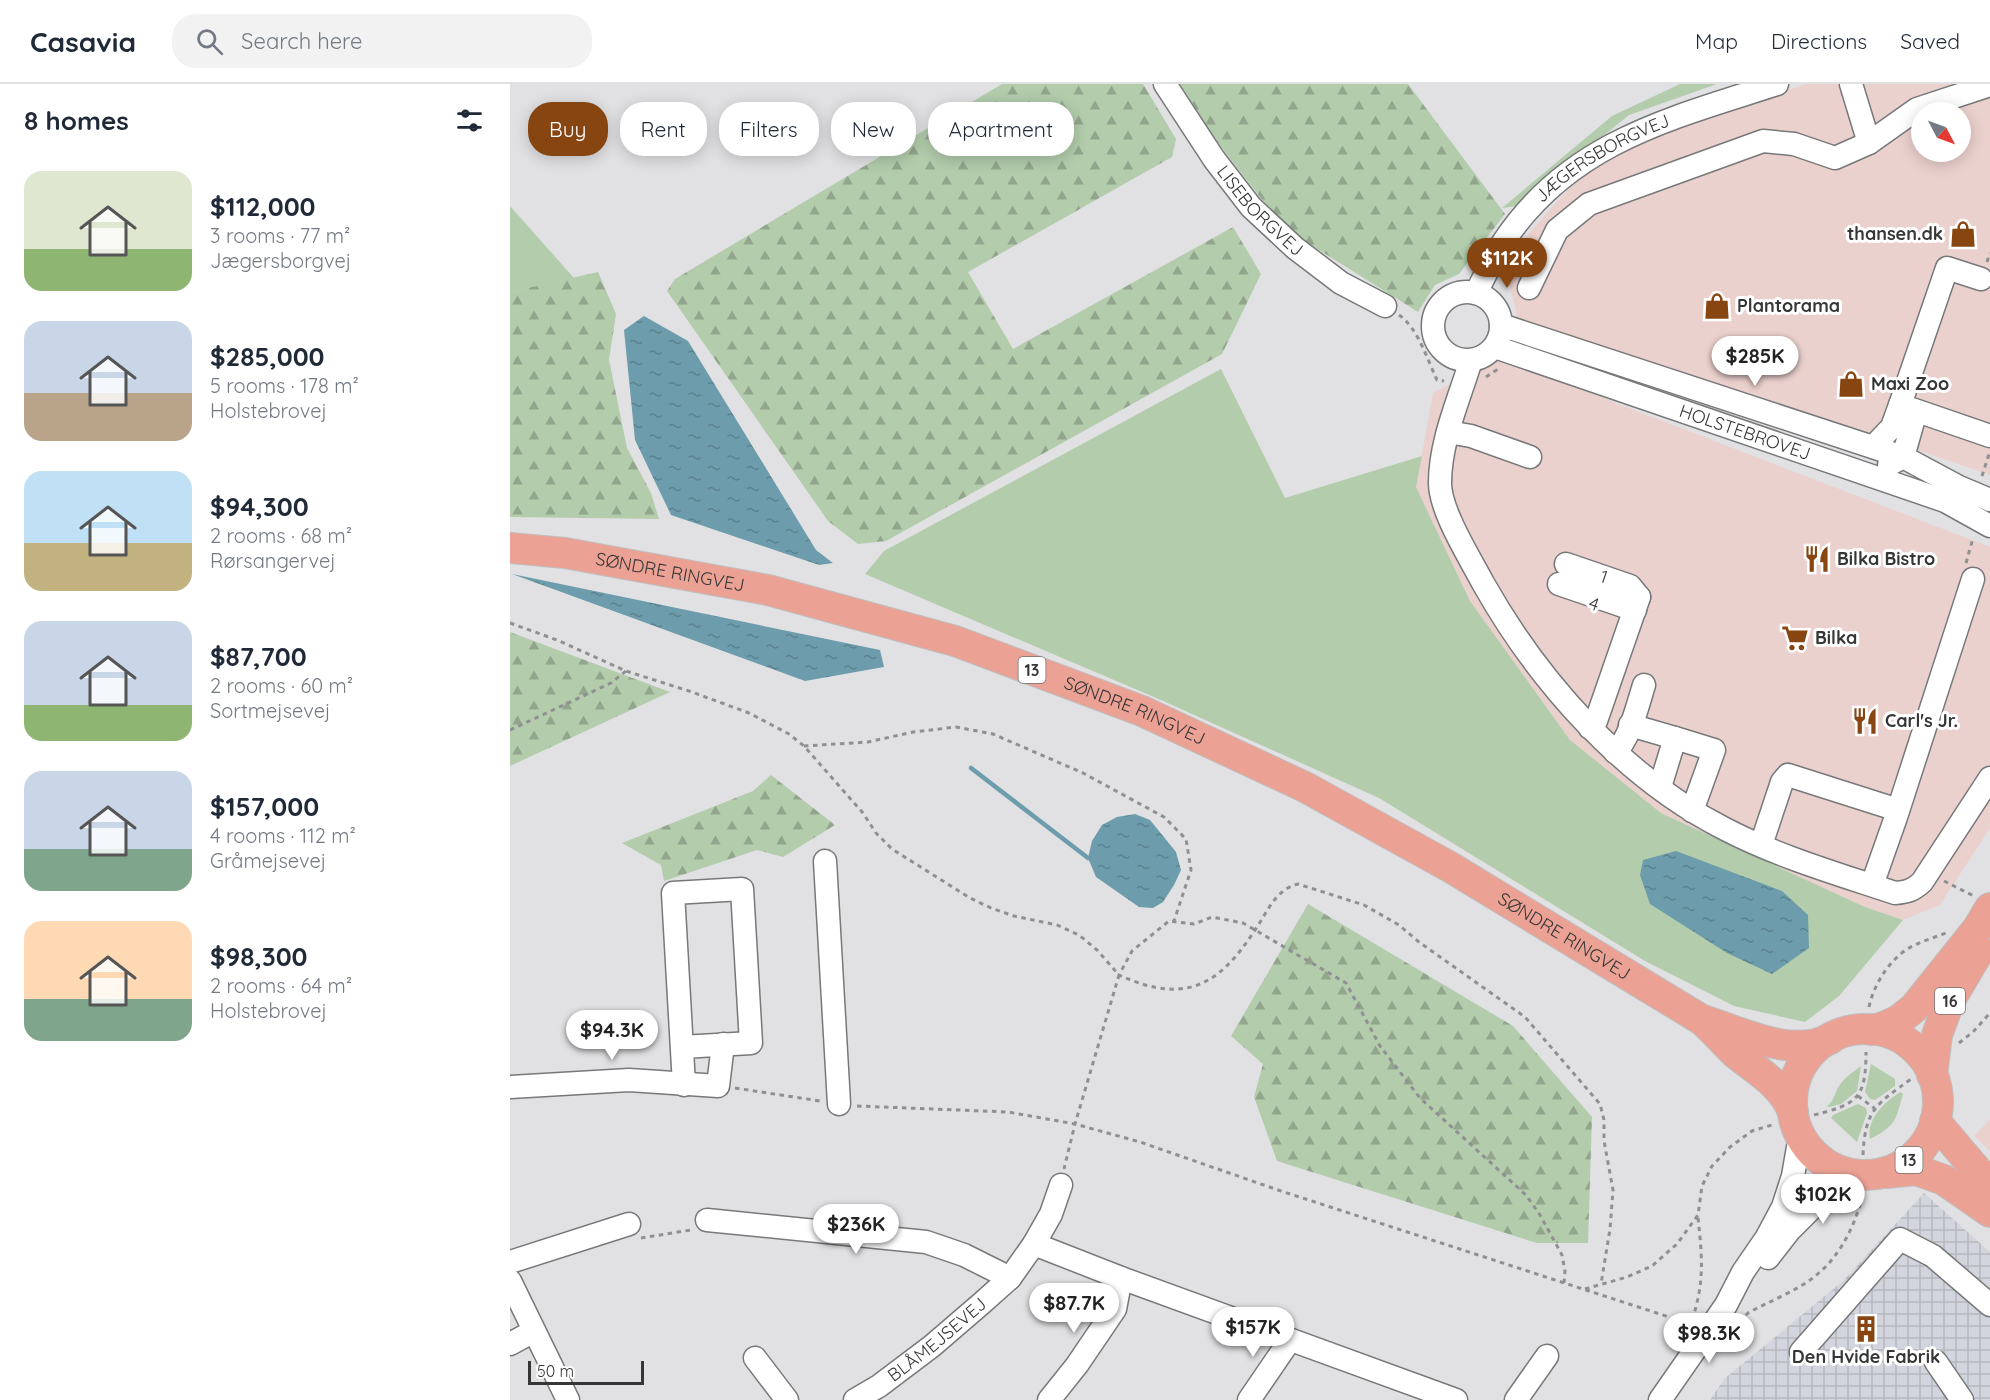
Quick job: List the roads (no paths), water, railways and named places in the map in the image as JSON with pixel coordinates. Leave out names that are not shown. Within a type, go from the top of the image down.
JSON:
[{"type":"main road","name":"SØNDRE RINGVEJ","points":[[510,548],[565,553],[768,590],[955,641],[1142,711],[1305,788],[1439,861],[1702,1020],[1736,1053],[1776,1085],[1789,1101],[1796,1121]]},
{"type":"main road","name":"16","points":[[1868,1031],[1899,1020],[1914,1008],[1978,928],[1987,904]]},
{"type":"main road","name":"16","points":[[1922,1077],[1949,1002],[1990,934]]},
{"type":"main road","name":"SØNDRE RINGVEJ","points":[[1702,1020],[1791,1046],[1812,1046],[1830,1039]]},
{"type":"main road","name":"13","points":[[1865,1174],[1899,1166],[1918,1152],[1935,1121],[1937,1098],[1922,1077],[1920,1056],[1903,1041],[1893,1035],[1850,1031],[1830,1039],[1813,1052],[1800,1070],[1793,1090],[1796,1121],[1811,1151],[1824,1163],[1846,1173],[1865,1174],[1916,1170],[1944,1180],[1990,1212]]},
{"type":"main road","name":"13","points":[[1935,1121],[1990,1186]]},
{"type":"street","name":"LISEBORGVEJ","points":[[1165,84],[1214,159],[1251,207],[1295,248],[1332,276],[1385,306]]},
{"type":"street","name":"JÆGERSBORGVEJ","points":[[1476,293],[1504,240],[1537,201],[1569,171],[1606,147],[1655,124],[1777,84]]},
{"type":"street","points":[[1851,84],[1869,143]]},
{"type":"street","points":[[1529,288],[1557,230],[1589,204],[1763,141],[1794,144],[1836,158],[1869,143],[1917,109],[1990,85]]},
{"type":"street","points":[[1788,446],[1807,444],[1882,469],[1903,458],[1908,408],[1947,268],[1984,272]]},
{"type":"street","points":[[1464,292],[1476,293],[1494,305],[1501,325],[1500,336],[1495,347],[1488,353],[1461,358],[1442,350],[1433,332],[1433,321],[1437,310],[1444,301],[1464,292]]},
{"type":"street","name":"HOLSTEBROVEJ","points":[[1501,325],[1873,447],[1903,458],[1990,500]]},
{"type":"street","name":"HOLSTEBROVEJ","points":[[1495,347],[1945,501],[1990,526]]},
{"type":"street","points":[[1461,358],[1440,484],[1442,498],[1456,529],[1488,592],[1549,680],[1590,728],[1615,752],[1659,787],[1692,811],[1725,830],[1896,893],[1914,890],[1928,873],[1990,778]]},
{"type":"street","points":[[1908,408],[1990,436]]},
{"type":"street","points":[[1873,447],[1908,408]]},
{"type":"street","points":[[1448,432],[1471,436],[1530,457]]},
{"type":"street","name":"4","points":[[1561,578],[1635,608],[1596,721],[1590,728]]},
{"type":"street","points":[[1872,885],[1973,579]]},
{"type":"street","points":[[1615,752],[1621,748],[1644,685]]},
{"type":"street","points":[[1630,725],[1713,750],[1692,811]]},
{"type":"street","points":[[1659,787],[1675,738]]},
{"type":"street","points":[[1761,845],[1782,782],[1788,775],[1898,810]]},
{"type":"street","points":[[825,861],[839,1104]]},
{"type":"street","points":[[682,1047],[751,1043],[742,889],[673,893],[684,1085]]},
{"type":"street","points":[[510,1087],[629,1080],[718,1086],[723,1044]]},
{"type":"street","points":[[1731,1315],[1783,1206],[1793,1176],[1796,1121]]},
{"type":"street","points":[[1660,1400],[1731,1315],[1752,1278],[1789,1231],[1830,1190],[1865,1174]]},
{"type":"street","name":"BLÅMEJSEVEJ","points":[[855,1400],[879,1386],[932,1346],[1010,1278],[1051,1215],[1061,1185]]},
{"type":"street","points":[[707,1220],[926,1242],[964,1255],[1010,1278]]},
{"type":"street","points":[[510,1262],[629,1224]]},
{"type":"street","points":[[1802,1352],[1900,1239],[1933,1256],[1990,1305]]},
{"type":"street","points":[[1034,1244],[1456,1400]]},
{"type":"street","points":[[1049,1400],[1077,1365],[1115,1309],[1121,1278]]},
{"type":"street","points":[[510,1281],[568,1400]]},
{"type":"street","points":[[510,1344],[534,1331]]},
{"type":"street","points":[[1249,1400],[1290,1340]]},
{"type":"street","points":[[1516,1400],[1547,1356]]},
{"type":"street","points":[[755,1358],[787,1400]]},
{"type":"street","points":[[1936,1362],[1962,1400]]},
{"type":"water","points":[[644,316],[688,341],[816,550],[833,563],[819,565],[671,515],[635,440],[624,330]]},
{"type":"water","points":[[512,574],[880,650],[884,667],[805,681]]},
{"type":"water","points":[[1135,814],[1150,820],[1176,852],[1181,870],[1163,902],[1153,908],[1139,907],[1096,877],[1088,858],[1092,841],[1102,825],[1117,817]]},
{"type":"water","points":[[1676,851],[1782,891],[1808,915],[1809,948],[1772,974],[1727,953],[1650,904],[1640,875],[1643,860]]},
{"type":"waterway","points":[[971,768],[1088,858]]},
{"type":"place","name":"thansen.dk","points":[[1963,234]]},
{"type":"place","name":"Plantorama","points":[[1717,306]]},
{"type":"place","name":"Maxi Zoo","points":[[1851,384]]},
{"type":"place","name":"Bilka Bistro","points":[[1817,559]]},
{"type":"place","name":"Bilka","points":[[1795,638]]},
{"type":"place","name":"Carl's Jr.","points":[[1865,721]]},
{"type":"place","name":"Den Hvide Fabrik","points":[[1866,1329]]}]
